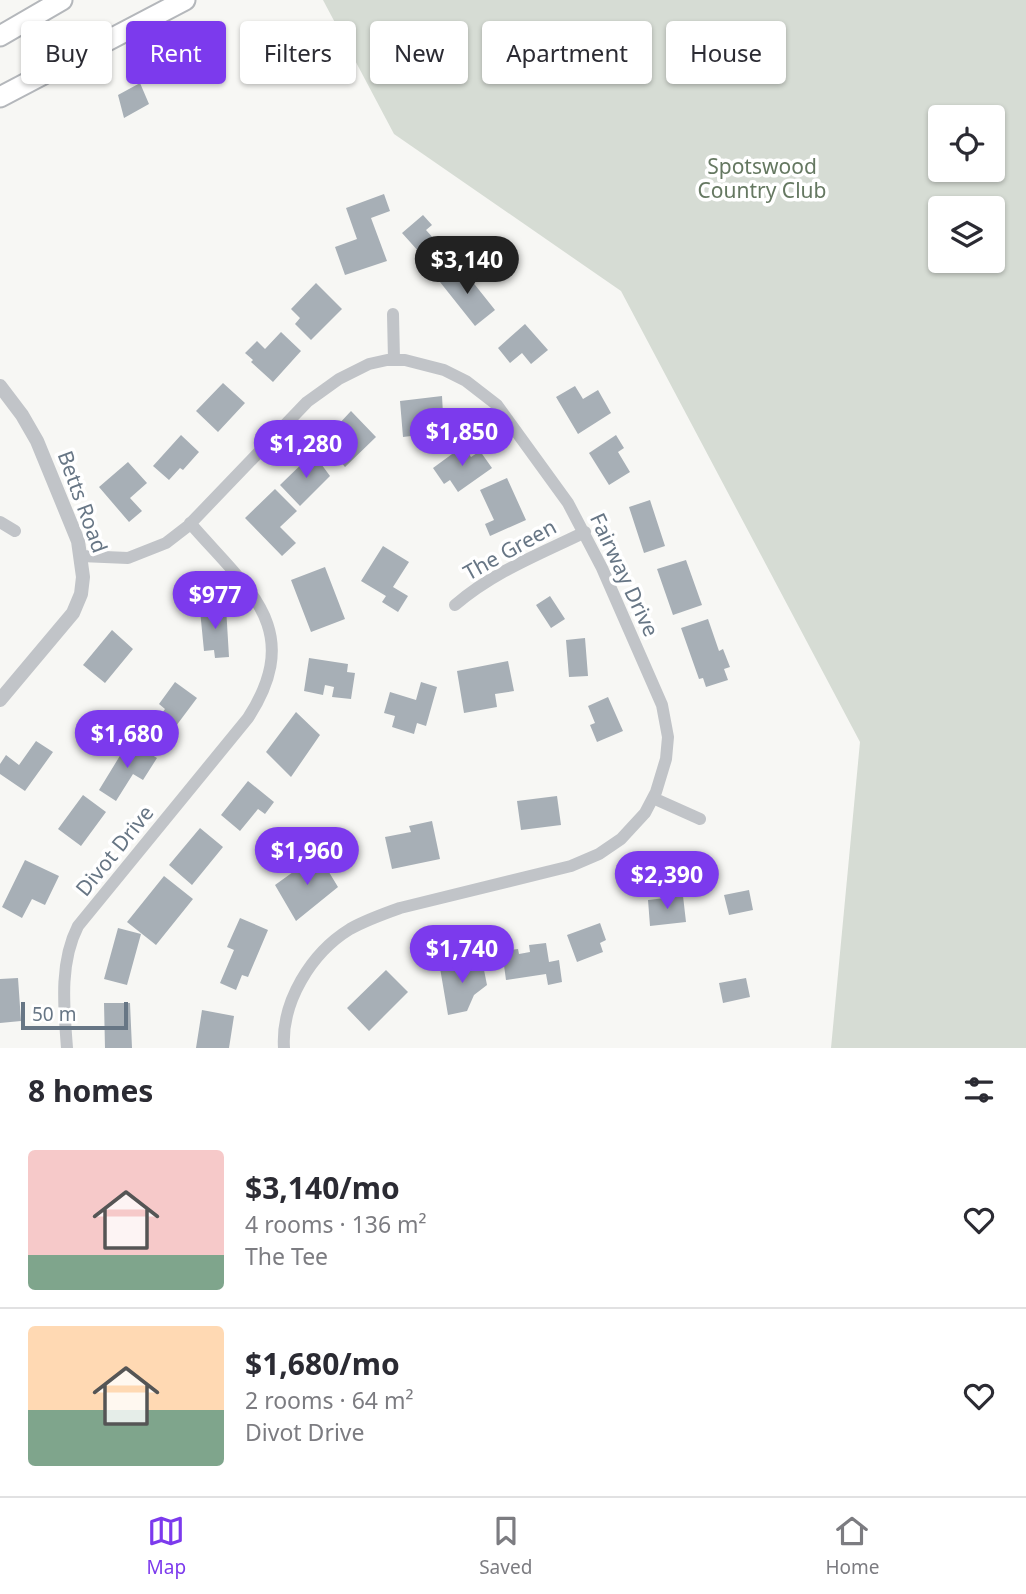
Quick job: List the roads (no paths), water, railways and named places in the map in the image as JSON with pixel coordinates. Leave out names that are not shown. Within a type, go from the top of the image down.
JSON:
[{"type":"highway","points":[[0,36],[62,0]]},
{"type":"highway","points":[[0,97],[185,0]]},
{"type":"street","points":[[393,314],[394,359]]},
{"type":"street","name":"Fairway Drive","points":[[82,555],[120,559],[134,557],[166,544],[190,523],[307,402],[339,379],[361,368],[394,359],[414,361],[455,375],[497,405],[568,503],[585,531],[665,716],[667,748],[653,798],[645,813],[613,846],[571,866],[400,908],[348,931],[323,953],[299,985],[286,1018],[284,1048]]},
{"type":"street","name":"Betts Road","points":[[0,386],[37,441],[82,555],[83,586],[77,606],[59,631],[0,700]]},
{"type":"street","points":[[0,522],[15,531]]},
{"type":"street","name":"Divot Drive","points":[[66,1048],[65,981],[69,950],[78,926],[248,718],[271,672],[273,644],[261,609],[234,572],[190,523]]},
{"type":"street","name":"The Green","points":[[455,605],[479,585],[506,569],[585,531]]},
{"type":"street","points":[[653,798],[699,819]]},
{"type":"park label","name":"Spotswood Country Club","points":[[762,179]]}]
